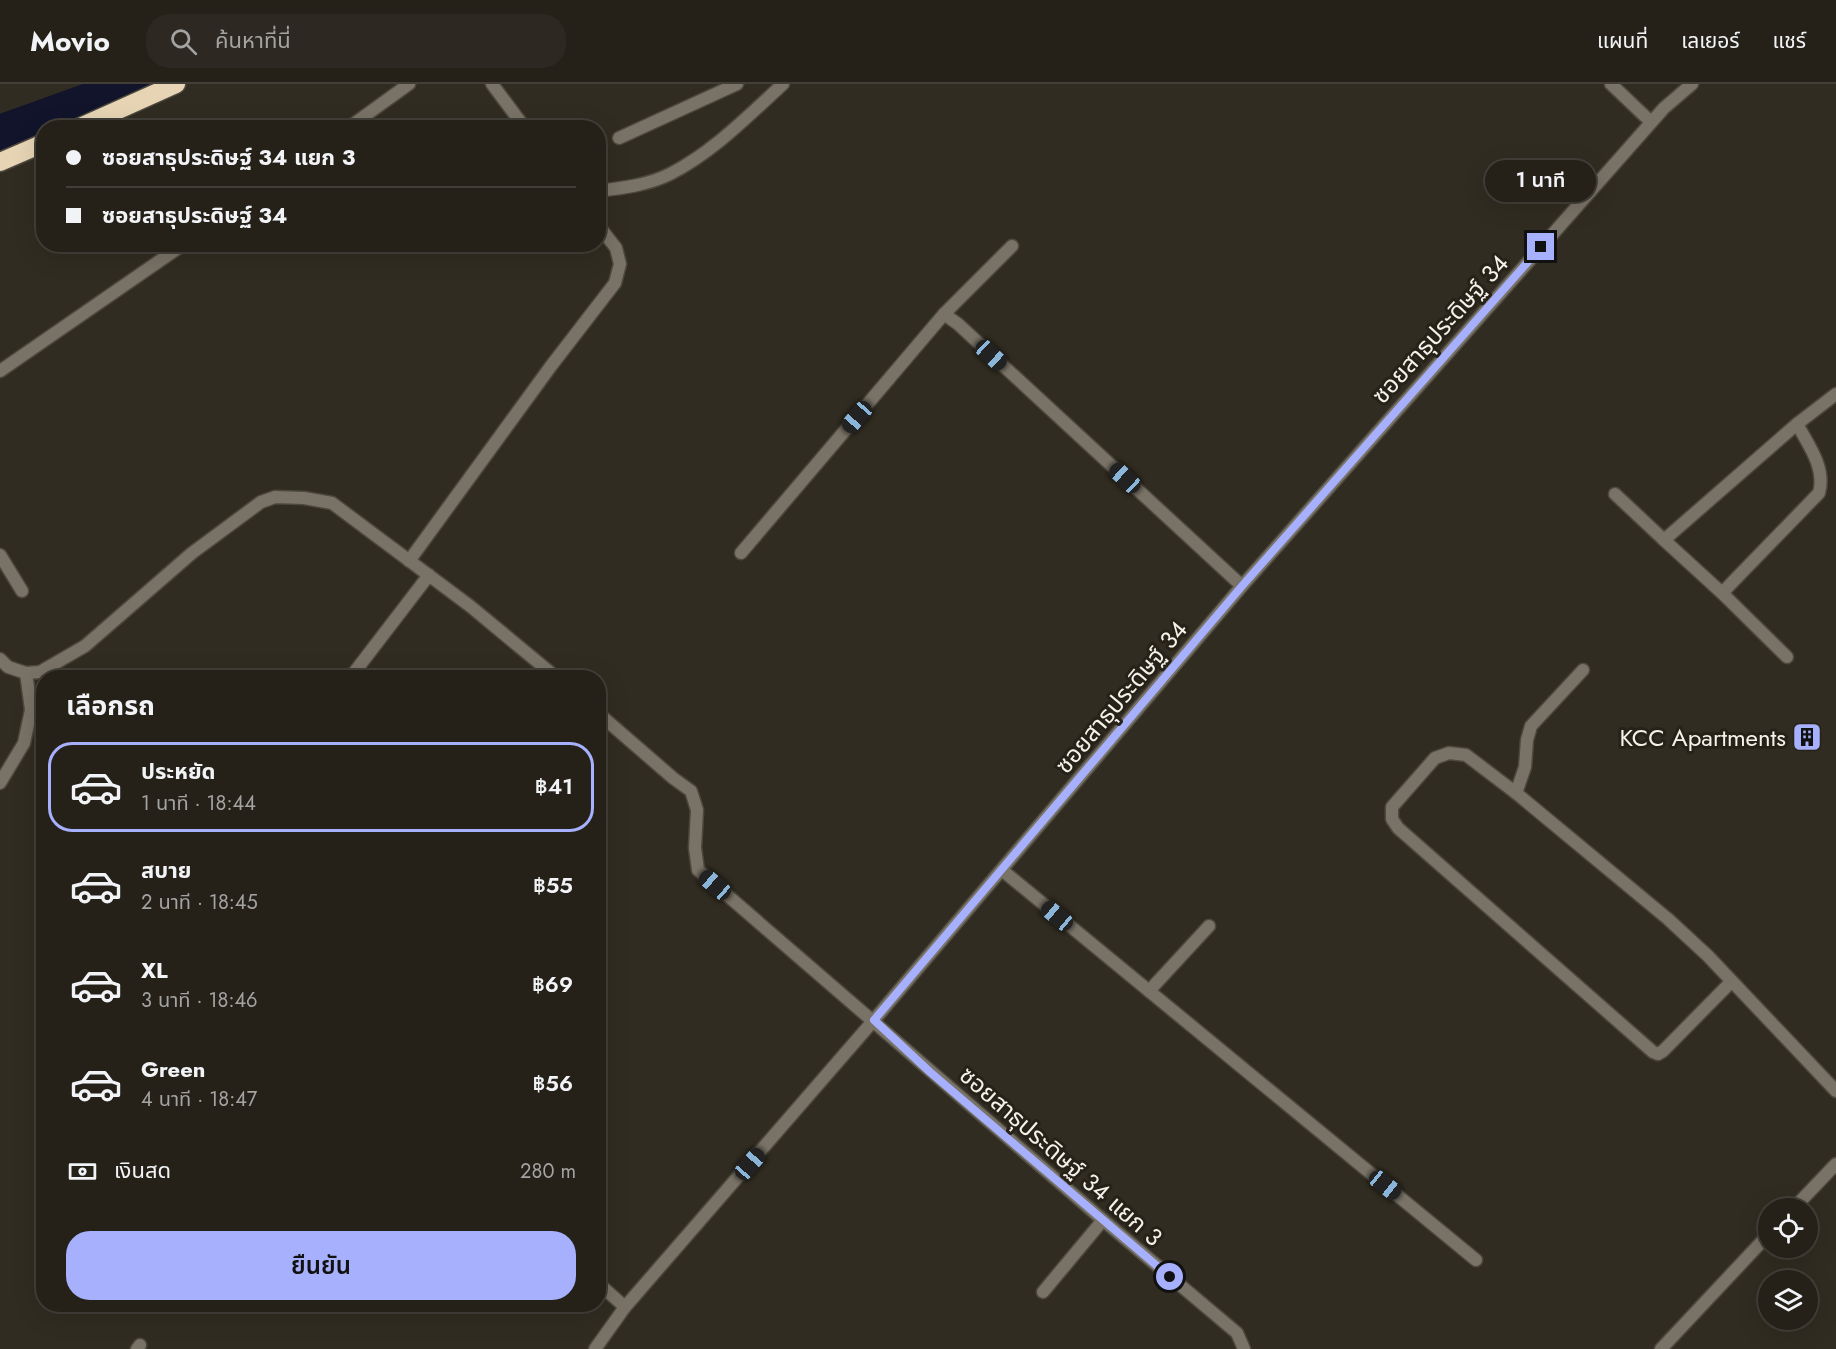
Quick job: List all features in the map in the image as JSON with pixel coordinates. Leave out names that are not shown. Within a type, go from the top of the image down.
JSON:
[{"type":"highway","points":[[96,120],[176,84]]},
{"type":"highway","points":[[0,162],[36,146]]},
{"type":"street","points":[[359,120],[409,84]]},
{"type":"street","points":[[492,84],[519,120]]},
{"type":"street","points":[[619,138],[737,84]]},
{"type":"street","points":[[606,190],[635,186],[670,174],[729,133],[783,84]]},
{"type":"street","points":[[1611,84],[1652,122]]},
{"type":"street","name":"ซอยสาธุประดิษฐ์ 34","points":[[595,1349],[625,1306],[874,1020],[1242,586],[1664,108],[1692,84]]},
{"type":"street","points":[[409,561],[550,366],[615,283],[620,264],[616,248],[606,235]]},
{"type":"street","points":[[741,553],[944,315],[1012,246]]},
{"type":"street","points":[[0,371],[172,252]]},
{"type":"street","points":[[944,315],[958,324],[1242,586]]},
{"type":"street","points":[[1664,540],[1797,424],[1836,394]]},
{"type":"street","points":[[1722,592],[1819,493],[1821,471],[1797,424]]},
{"type":"street","points":[[1615,494],[1722,592],[1787,657]]},
{"type":"street","points":[[43,670],[85,646],[192,553],[246,512],[261,502],[275,497],[304,498],[332,503],[470,606],[547,670]]},
{"type":"street","points":[[0,555],[22,591]]},
{"type":"street","points":[[357,670],[429,575]]},
{"type":"street","points":[[0,659],[8,667],[26,674],[36,673]]},
{"type":"street","points":[[1516,793],[1525,767],[1527,740],[1531,726],[1583,670]]},
{"type":"street","points":[[0,783],[24,743],[31,710],[26,674]]},
{"type":"street","name":"ซอยสาธุประดิษฐ์ 34 แยก 3","points":[[606,720],[673,778],[692,791],[697,810],[695,848],[698,870],[874,1020],[930,1072],[1238,1333],[1244,1349]]},
{"type":"street","points":[[1732,981],[1663,1051],[1658,1054],[1653,1052],[1398,828],[1392,819],[1392,807],[1435,758],[1449,753],[1466,755],[1516,793],[1668,919],[1708,956],[1732,981],[1836,1091]]},
{"type":"street","points":[[1002,870],[1476,1260]]},
{"type":"street","points":[[1149,991],[1209,926]]},
{"type":"street","points":[[1804,1198],[1836,1164]]},
{"type":"street","points":[[1043,1292],[1103,1220]]},
{"type":"street","points":[[1661,1349],[1758,1246]]},
{"type":"street","points":[[606,1290],[625,1306]]},
{"type":"waterway","points":[[36,120],[136,84]]},
{"type":"waterway","points":[[0,133],[36,120]]},
{"type":"place","name":"KCC Apartments","points":[[1807,737]]},
{"type":"route","points":[[1170,1277],[930,1072],[874,1020],[1242,586],[1541,247]]}]
